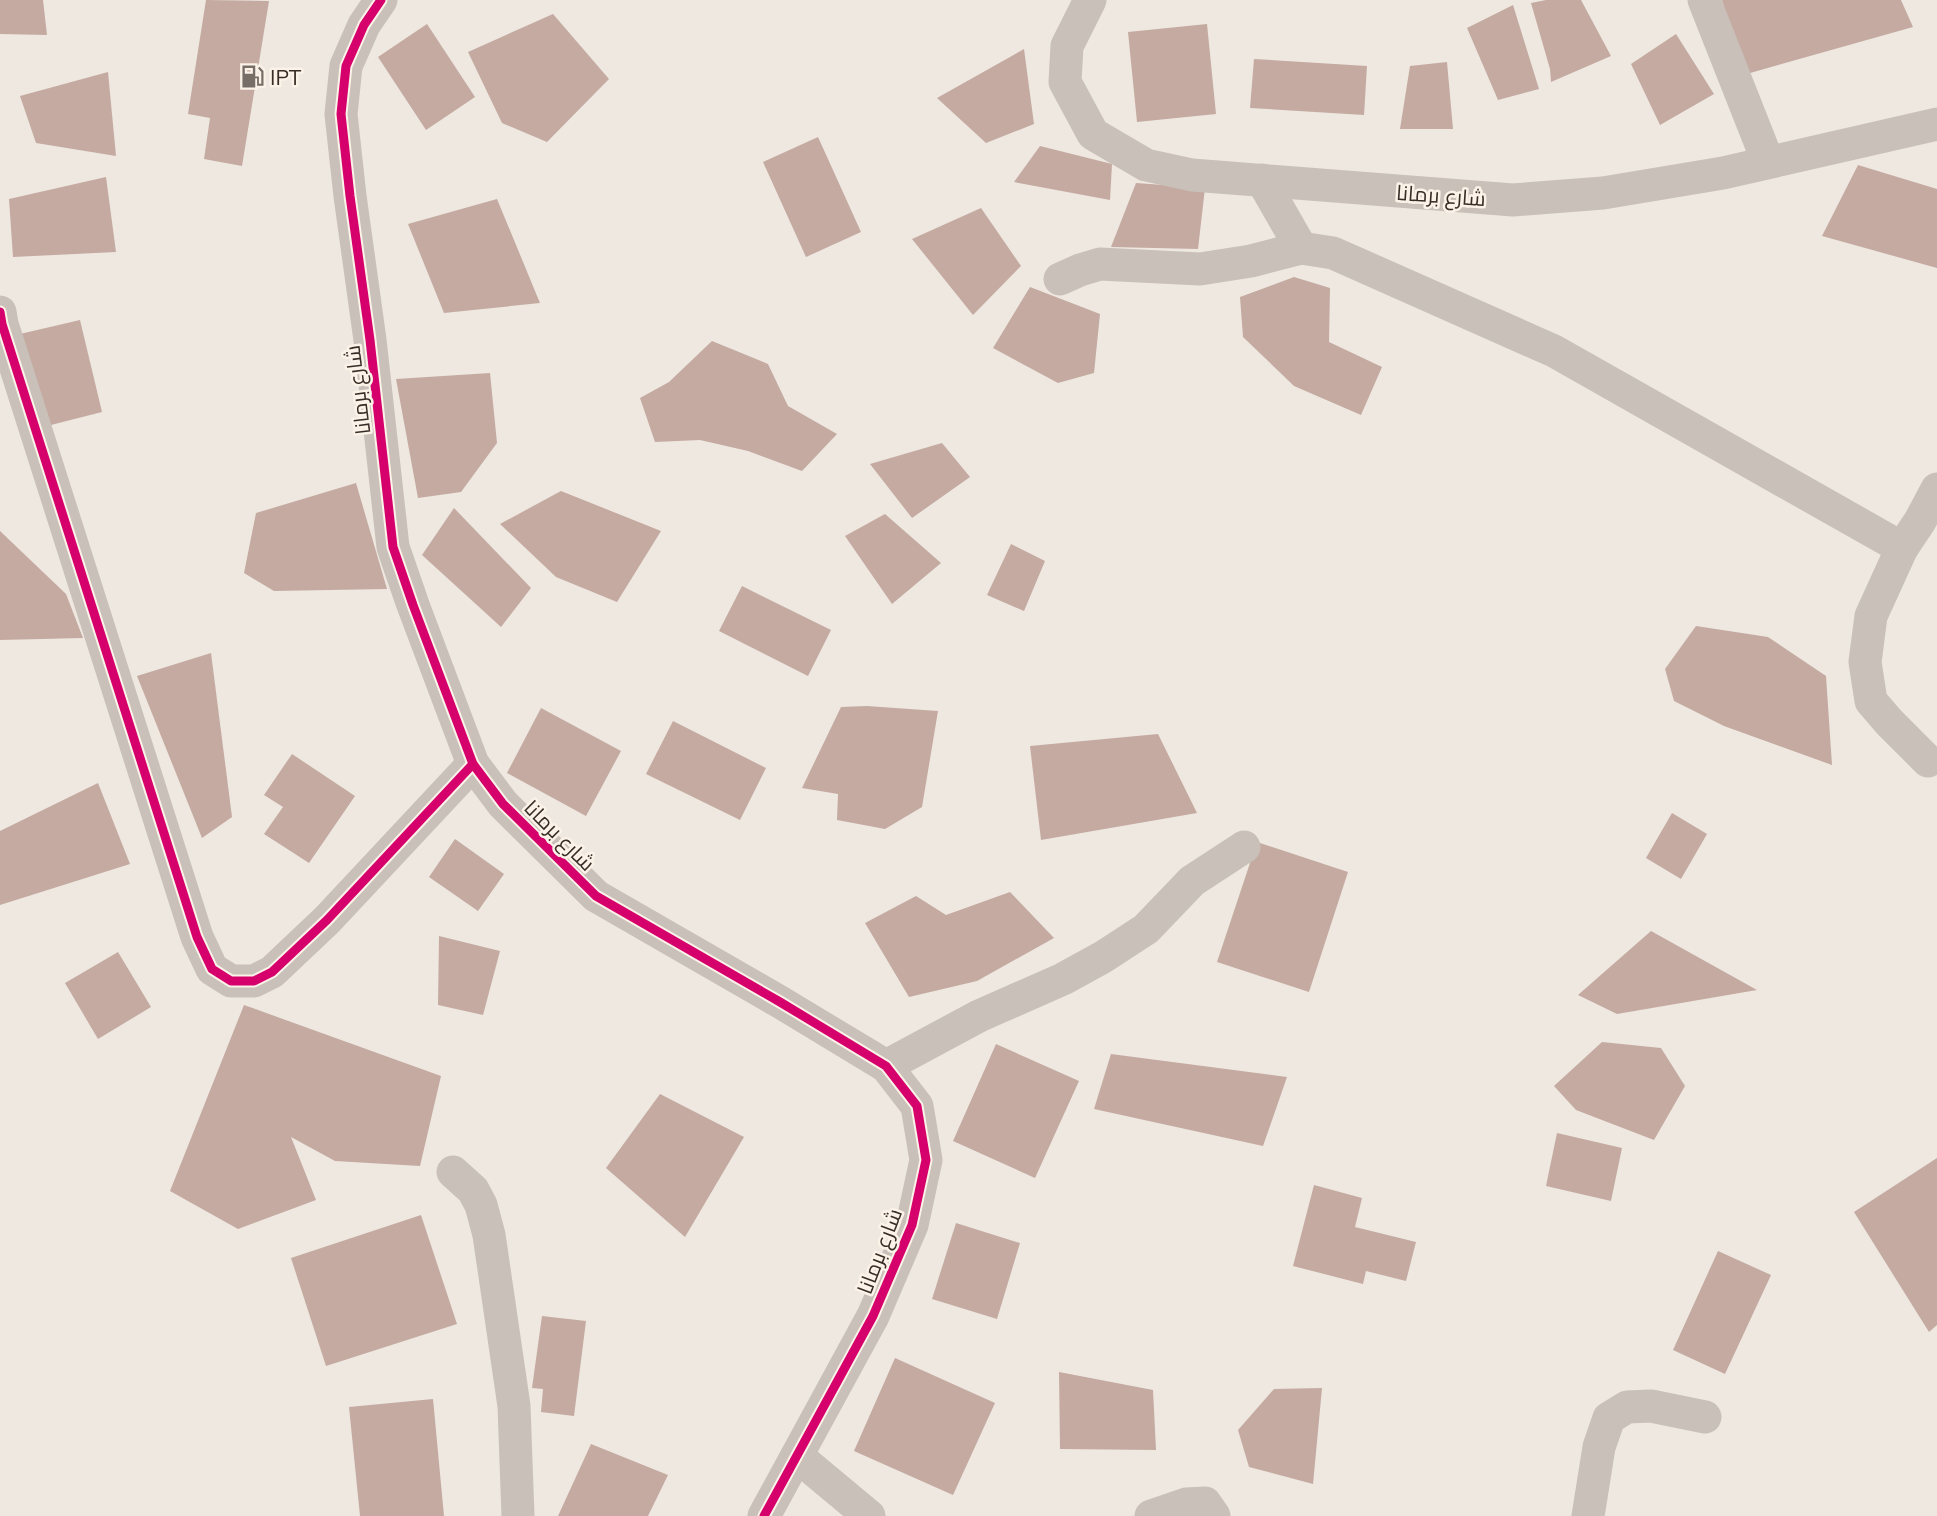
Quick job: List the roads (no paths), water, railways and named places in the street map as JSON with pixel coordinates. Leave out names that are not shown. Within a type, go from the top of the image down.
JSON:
[{"type":"street","name":"شارع برمانا","points":[[381,0],[364,25],[346,66],[340,114],[370,340],[393,547],[474,764],[503,804],[596,896],[886,1066],[917,1106],[926,1160],[912,1225],[873,1316],[764,1516]]},
{"type":"street","name":"شارع برمانا","points":[[1090,0],[1067,46],[1065,82],[1094,134],[1146,165],[1192,175],[1513,200],[1603,193],[1724,173],[1937,124]]},
{"type":"street","points":[[1704,0],[1767,162]]},
{"type":"street","points":[[1262,180],[1301,248]]},
{"type":"street","points":[[1060,279],[1100,264],[1200,269],[1251,261],[1301,248],[1334,253],[1554,351],[1902,548]]},
{"type":"street","points":[[0,312],[197,938],[212,969],[231,981],[254,981],[272,972],[327,920],[474,764]]},
{"type":"street","points":[[1928,760],[1871,701],[1865,662],[1871,616],[1902,548],[1937,489]]},
{"type":"street","points":[[886,1066],[979,1016],[1063,980],[1103,957],[1146,929],[1192,882],[1244,847]]},
{"type":"street","points":[[453,1172],[473,1190],[481,1205],[489,1235],[514,1406],[518,1516]]},
{"type":"street","points":[[1588,1516],[1599,1447],[1609,1418],[1627,1407],[1651,1406],[1705,1417]]},
{"type":"street","points":[[797,1456],[869,1516]]},
{"type":"street","points":[[1151,1516],[1186,1504],[1205,1503],[1214,1516]]},
{"type":"place","name":"IPT","points":[[252,77]]}]
